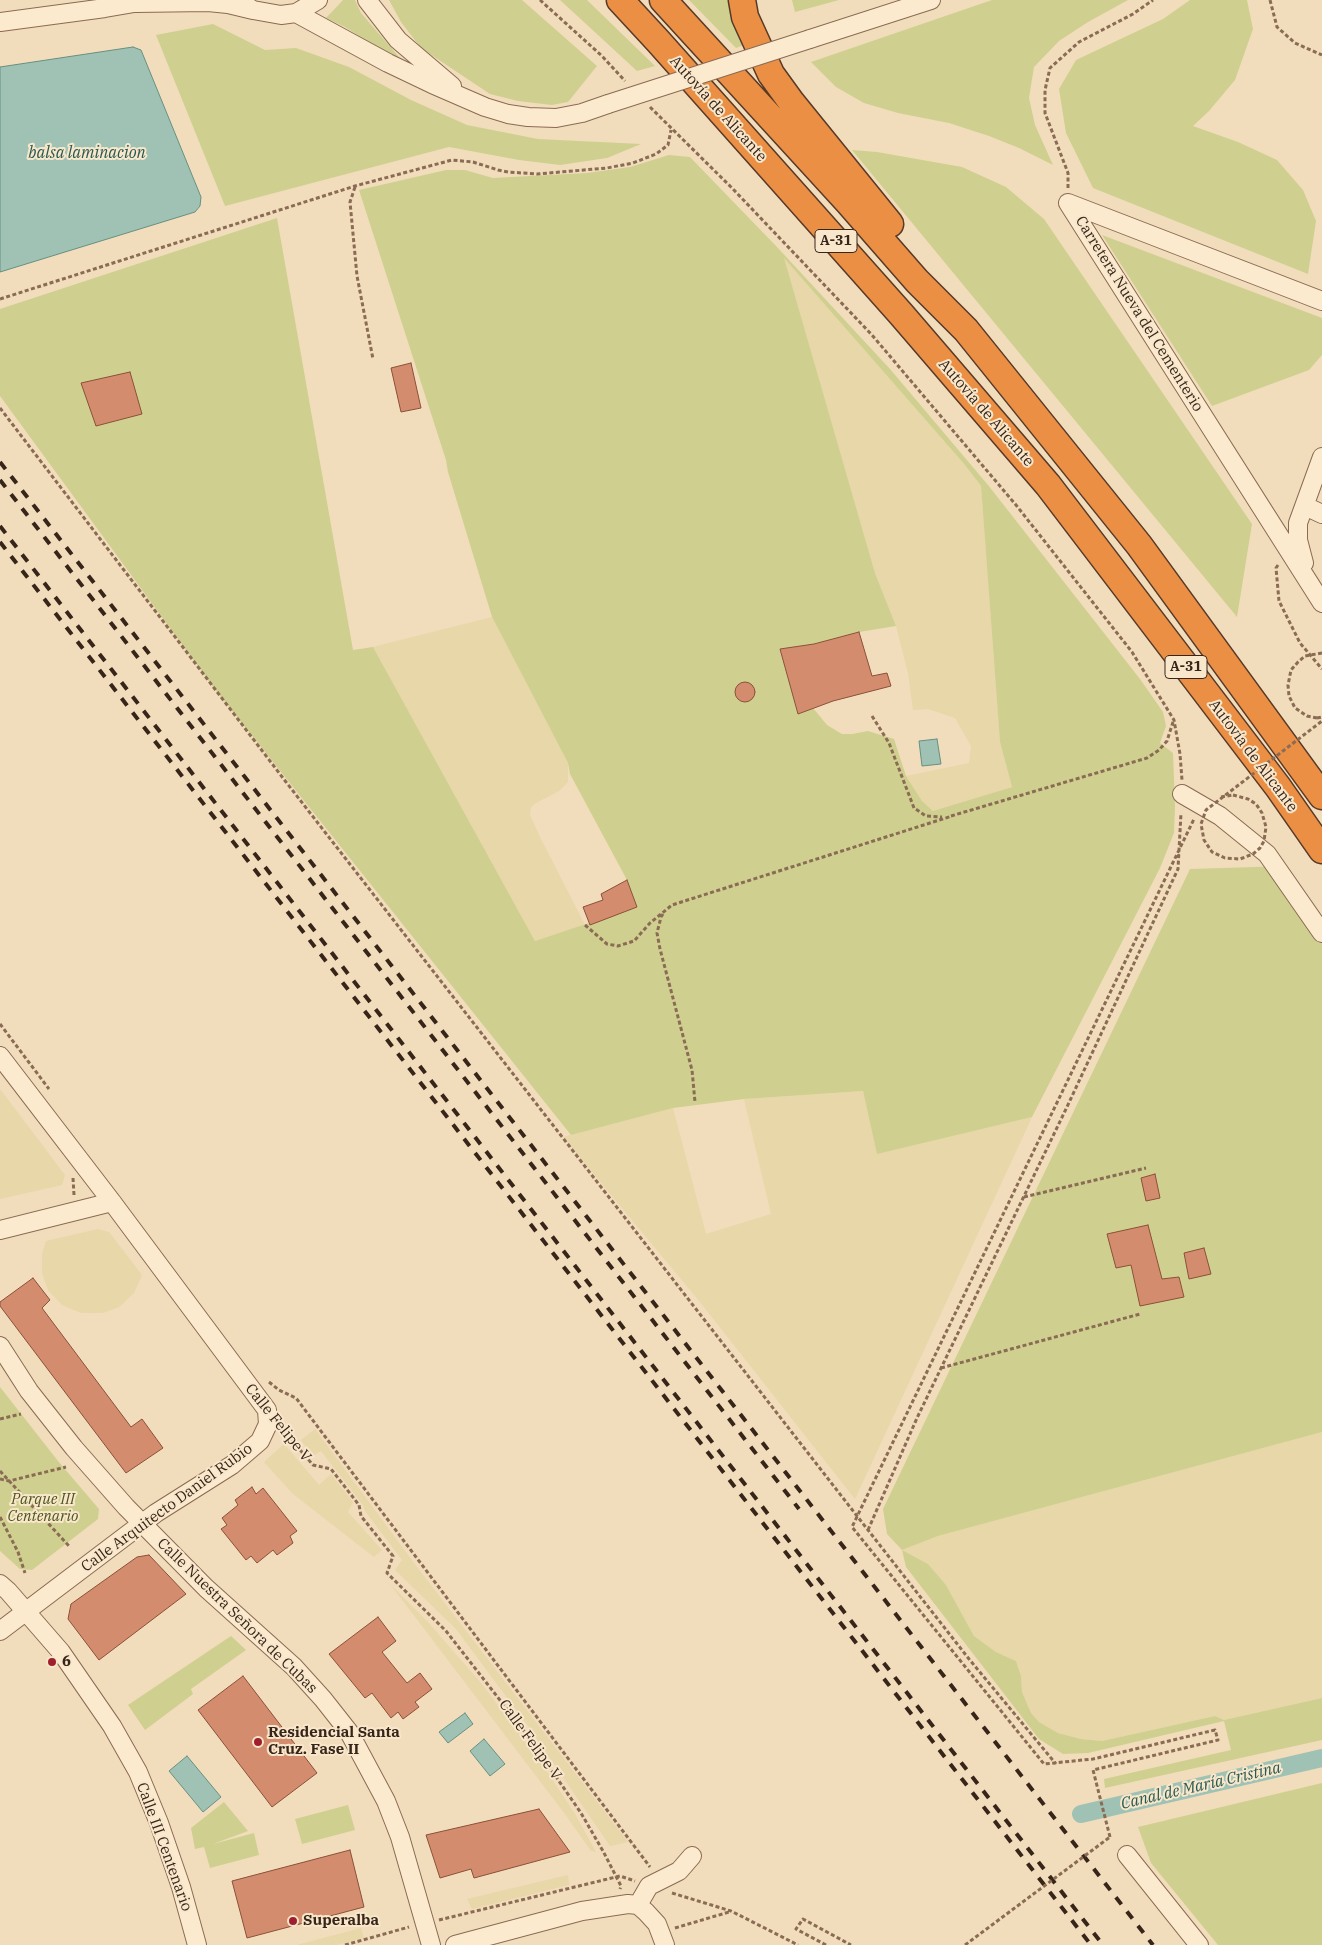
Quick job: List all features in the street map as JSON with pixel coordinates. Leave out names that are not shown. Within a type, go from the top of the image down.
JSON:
[{"type":"highway","name":"Autovía de Alicante","points":[[620,0],[894,307],[1048,485],[1278,787],[1322,850]]},
{"type":"highway","name":"Autovía de Alicante","points":[[663,0],[918,281],[966,330],[1139,545],[1322,796]]},
{"type":"highway","points":[[742,0],[746,17],[771,74],[792,103],[932,275],[966,330]]},
{"type":"street","points":[[237,0],[253,10]]},
{"type":"street","points":[[0,22],[139,1],[208,2],[228,4],[280,15],[296,13],[318,0]]},
{"type":"street","points":[[367,0],[398,40],[463,97]]},
{"type":"street","points":[[296,13],[388,63],[485,107],[508,114],[556,118],[582,113],[931,0]]},
{"type":"street","name":"Carretera Nueva del Cementerio","points":[[1068,203],[1322,301]]},
{"type":"street","name":"Carretera Nueva del Cementerio","points":[[1068,203],[1322,603]]},
{"type":"street","points":[[1304,574],[1304,563],[1298,540],[1298,523],[1322,457]]},
{"type":"street","points":[[1305,506],[1322,514]]},
{"type":"street","points":[[1182,794],[1220,816],[1267,854],[1322,933]]},
{"type":"street","name":"Calle Felipe V","points":[[0,1056],[112,1202],[266,1410]]},
{"type":"street","points":[[0,1230],[112,1202]]},
{"type":"street","name":"Calle Nuestra Señora de Cubas","points":[[0,1346],[29,1391],[126,1508],[206,1588],[294,1667],[349,1732],[386,1802],[400,1837],[431,1945]]},
{"type":"street","name":"Calle Arquitecto Daniel Rubio","points":[[0,1631],[142,1523],[232,1465],[260,1441],[268,1424],[266,1410]]},
{"type":"street","name":"Calle III Centenario","points":[[0,1584],[61,1652],[112,1726],[138,1772],[166,1841],[197,1945]]},
{"type":"street","points":[[1127,1855],[1199,1945]]},
{"type":"street","points":[[638,1906],[649,1886],[679,1871],[692,1856]]},
{"type":"street","points":[[455,1945],[582,1911],[618,1904],[638,1906],[657,1924],[663,1939]]},
{"type":"path","points":[[540,0],[602,56],[627,83]]},
{"type":"path","points":[[1068,203],[1068,173],[1045,113],[1045,90],[1050,68],[1080,42],[1133,14],[1153,0]]},
{"type":"path","points":[[1270,0],[1277,27],[1295,43],[1322,55]]},
{"type":"path","points":[[646,103],[732,188],[872,335],[1016,505],[1126,644],[1174,720],[1180,754],[1182,794],[1178,869],[941,1368],[868,1530]]},
{"type":"path","points":[[0,299],[355,186],[452,160],[473,162],[508,172],[536,174],[607,168],[633,163],[656,154],[668,145],[672,130]]},
{"type":"path","points":[[355,186],[350,202],[357,276],[373,359]]},
{"type":"path","points":[[0,408],[298,797],[857,1516],[969,1659],[1056,1764]]},
{"type":"path","points":[[1292,554],[1276,568],[1279,601],[1300,643],[1322,669]]},
{"type":"path","points":[[1322,654],[1305,656],[1298,662],[1291,670],[1288,685],[1289,696],[1295,708],[1307,716],[1322,717]]},
{"type":"path","points":[[872,716],[889,743],[914,808],[926,816],[938,818],[952,816]]},
{"type":"path","points":[[586,925],[607,944],[618,946],[634,940],[650,923],[672,905],[952,816],[1147,758],[1159,750],[1167,741],[1174,720]]},
{"type":"path","points":[[1233,795],[1248,799],[1256,804],[1262,813],[1266,827],[1264,840],[1260,848],[1253,854],[1240,859],[1225,858],[1212,852],[1204,840],[1201,824],[1206,810],[1322,721]]},
{"type":"path","points":[[965,1945],[1110,1837],[1093,1770],[1218,1740],[1215,1730],[1093,1759],[1044,1764],[852,1527],[1179,847]]},
{"type":"path","points":[[672,905],[661,917],[657,933],[692,1070],[695,1102]]},
{"type":"path","points":[[0,1024],[54,1096]]},
{"type":"path","points":[[74,1197],[73,1178],[77,1171],[84,1166]]},
{"type":"path","points":[[1023,1197],[1146,1168]]},
{"type":"path","points":[[941,1368],[1140,1314]]},
{"type":"path","points":[[268,1381],[279,1390],[296,1398],[656,1874],[649,1886]]},
{"type":"path","name":"Calle Felipe V","points":[[266,1410],[313,1466],[331,1469],[337,1476],[359,1505],[361,1516],[393,1556],[387,1573],[446,1631],[528,1736],[581,1813],[602,1851],[620,1886],[618,1904]]},
{"type":"path","points":[[0,1419],[22,1414]]},
{"type":"path","points":[[0,1479],[10,1481],[66,1467]]},
{"type":"path","points":[[0,1471],[69,1546]]},
{"type":"path","points":[[0,1517],[18,1552],[25,1573]]},
{"type":"path","points":[[663,1939],[731,1911],[798,1945]]},
{"type":"path","points":[[826,1945],[796,1929],[803,1919],[851,1945]]},
{"type":"shaded area","points":[[783,257],[965,465],[981,486],[1000,742],[1012,787],[933,811],[922,801],[906,776],[969,763],[971,746],[955,718],[928,709],[913,710],[908,673],[896,626],[875,573]]},
{"type":"shaded area","points":[[492,617],[568,763],[568,782],[559,791],[531,807],[530,815],[585,925],[535,941],[373,647]]},
{"type":"shaded area","points":[[0,1089],[65,1175],[62,1185],[0,1199]]},
{"type":"shaded area","points":[[863,1091],[877,1153],[1032,1117],[855,1499],[700,1302],[563,1137],[673,1108],[706,1234],[771,1214],[744,1099]]},
{"type":"shaded area","points":[[98,1229],[109,1232],[142,1275],[134,1293],[119,1307],[103,1313],[81,1313],[62,1305],[48,1290],[42,1273],[42,1254],[46,1241]]},
{"type":"shaded area","points":[[315,1429],[417,1567],[628,1842],[610,1846],[528,1726],[456,1629],[395,1570],[402,1560],[365,1511],[363,1505],[321,1451],[313,1456],[301,1440]]},
{"type":"shaded area","points":[[1322,1432],[1322,1698],[1224,1720],[1215,1716],[1102,1741],[1081,1739],[1058,1733],[1039,1722],[1031,1713],[1022,1692],[1021,1676],[1016,1661],[996,1652],[974,1636],[946,1585],[928,1564],[902,1550],[938,1536]]},
{"type":"shaded area","points":[[284,1444],[319,1485],[331,1474],[353,1502],[348,1512],[382,1550],[374,1557],[293,1494],[264,1462]]},
{"type":"shaded area","points":[[390,1584],[427,1621],[481,1683],[546,1770],[575,1814],[596,1852],[591,1851]]},
{"type":"shaded area","points":[[568,1875],[569,1885],[472,1909],[467,1899]]},
{"type":"shaded area","points":[[361,1928],[364,1938],[336,1945],[297,1945]]},
{"type":"green space","points":[[343,0],[355,0],[361,13],[406,65],[345,27],[326,18]]},
{"type":"green space","points":[[389,0],[522,0],[597,66],[568,102],[552,105],[518,101],[490,94],[421,48],[401,22]]},
{"type":"green space","points":[[560,0],[587,0],[655,66],[637,71]]},
{"type":"green space","points":[[689,0],[732,0],[744,45],[736,48]]},
{"type":"green space","points":[[792,0],[839,0],[795,12]]},
{"type":"green space","points":[[992,0],[1128,0],[1088,22],[1059,41],[1034,67],[1029,98],[1035,125],[1053,165],[989,136],[949,123],[898,113],[864,103],[836,87],[811,62]]},
{"type":"green space","points":[[1190,0],[1247,0],[1253,29],[1235,80],[1209,111],[1193,126],[1238,142],[1277,160],[1303,190],[1316,221],[1308,274],[1093,188],[1066,133],[1059,89],[1076,60],[1163,19]]},
{"type":"green space","points":[[213,24],[265,50],[296,48],[349,67],[411,100],[467,125],[538,139],[641,144],[607,158],[560,165],[519,160],[449,147],[225,206],[156,35]]},
{"type":"green space","points":[[852,150],[877,152],[962,167],[1006,187],[1044,219],[1252,524],[1237,617]]},
{"type":"green space","points":[[669,155],[690,157],[777,247],[890,369],[988,485],[1140,679],[1163,712],[1166,726],[1160,743],[1173,753],[1174,833],[1160,868],[1032,1117],[877,1154],[863,1091],[744,1099],[673,1108],[571,1135],[214,688],[0,396],[0,309],[277,218],[353,650],[373,647],[535,941],[637,907],[627,880],[570,774],[568,763],[492,617],[446,460],[359,190],[446,170],[465,170],[493,178],[587,173],[630,167]],"holes":[[[784,258],[965,465],[981,486],[1000,742],[1012,787],[933,811],[922,801],[906,776],[894,739],[868,731],[842,734],[827,725],[813,708],[798,714],[780,649],[814,644],[859,632],[896,626],[875,573]]]},
{"type":"green space","points":[[1102,235],[1322,318],[1322,355],[1309,370],[1212,406]]},
{"type":"green space","points":[[1287,866],[1322,918],[1322,1432],[938,1536],[902,1550],[887,1534],[883,1509],[1190,869]]},
{"type":"green space","name":"Parque III Centenario","points":[[0,1387],[58,1461],[99,1509],[98,1519],[32,1570],[20,1569],[0,1551]]},
{"type":"green space","points":[[902,1550],[928,1564],[946,1585],[974,1636],[996,1652],[1016,1661],[1021,1676],[1022,1692],[1031,1713],[1039,1722],[1058,1733],[1081,1739],[1102,1741],[1215,1716],[1224,1720],[1322,1698],[1322,1740],[1105,1788],[1104,1779],[1231,1750],[1224,1721],[1088,1753],[1063,1754],[1039,1739],[906,1567]]},
{"type":"green space","points":[[231,1636],[246,1650],[191,1689],[193,1694],[145,1730],[128,1705]]},
{"type":"green space","points":[[1322,1783],[1322,1945],[1218,1945],[1151,1863],[1138,1827]]},
{"type":"green space","points":[[224,1802],[248,1831],[213,1844],[254,1833],[259,1855],[210,1868],[204,1847],[195,1849],[191,1828]]},
{"type":"green space","points":[[348,1805],[355,1830],[302,1844],[295,1819]]},
{"type":"water","name":"balsa laminacion","points":[[133,47],[141,50],[201,197],[200,206],[195,212],[0,272],[0,67]]},
{"type":"water","points":[[937,739],[941,764],[922,766],[919,741]]},
{"type":"water","points":[[465,1713],[473,1724],[448,1743],[439,1732]]},
{"type":"water","points":[[484,1739],[505,1764],[490,1776],[470,1751]]},
{"type":"water","points":[[187,1756],[221,1797],[203,1812],[169,1771]]},
{"type":"building","points":[[411,363],[421,408],[401,412],[391,368]]},
{"type":"building","points":[[130,372],[142,414],[96,426],[81,383]]},
{"type":"building","points":[[859,632],[872,676],[887,673],[891,686],[833,701],[798,714],[780,649],[814,644]]},
{"type":"building","points":[[741,682],[749,682],[755,688],[755,696],[749,702],[741,702],[735,696],[735,688]]},
{"type":"building","points":[[627,880],[637,907],[590,925],[583,907],[603,900],[601,894]]},
{"type":"building","points":[[1155,1174],[1160,1198],[1146,1201],[1141,1178]]},
{"type":"building","points":[[1148,1225],[1162,1279],[1179,1277],[1184,1297],[1140,1306],[1131,1265],[1116,1268],[1107,1234]]},
{"type":"building","points":[[1204,1248],[1211,1274],[1189,1279],[1184,1253]]},
{"type":"building","points":[[33,1278],[50,1300],[42,1308],[131,1427],[142,1419],[163,1448],[126,1473],[0,1306],[0,1302]]},
{"type":"building","points":[[252,1487],[256,1494],[263,1488],[297,1531],[290,1536],[293,1543],[277,1555],[273,1550],[257,1563],[251,1556],[246,1560],[221,1529],[227,1525],[222,1518],[238,1505],[235,1500]]},
{"type":"building","points":[[149,1555],[186,1594],[99,1660],[68,1619],[71,1604],[137,1557]]},
{"type":"building","points":[[378,1617],[396,1641],[382,1652],[407,1683],[420,1673],[432,1689],[415,1702],[419,1707],[403,1719],[398,1712],[391,1718],[372,1693],[365,1698],[329,1654]]},
{"type":"building","name":"Residencial Santa Cruz. Fase II","points":[[243,1676],[317,1773],[272,1807],[198,1710]]},
{"type":"building","points":[[539,1809],[570,1852],[474,1878],[471,1869],[440,1878],[426,1835]]},
{"type":"building","points":[[350,1850],[364,1907],[247,1938],[232,1881]]},
{"type":"waterway","name":"Canal de María Cristina","points":[[1081,1814],[1322,1758]]},
{"type":"railway","points":[[0,462],[1153,1945]]},
{"type":"railway","points":[[0,480],[799,1509]]},
{"type":"railway","points":[[0,526],[1103,1945]]},
{"type":"railway","points":[[0,542],[1091,1945]]},
{"type":"place","name":"6","points":[[52,1662]]},
{"type":"place","name":"Residencial Santa Cruz. Fase II","points":[[258,1742]]},
{"type":"place","name":"Superalba","points":[[293,1921]]}]
